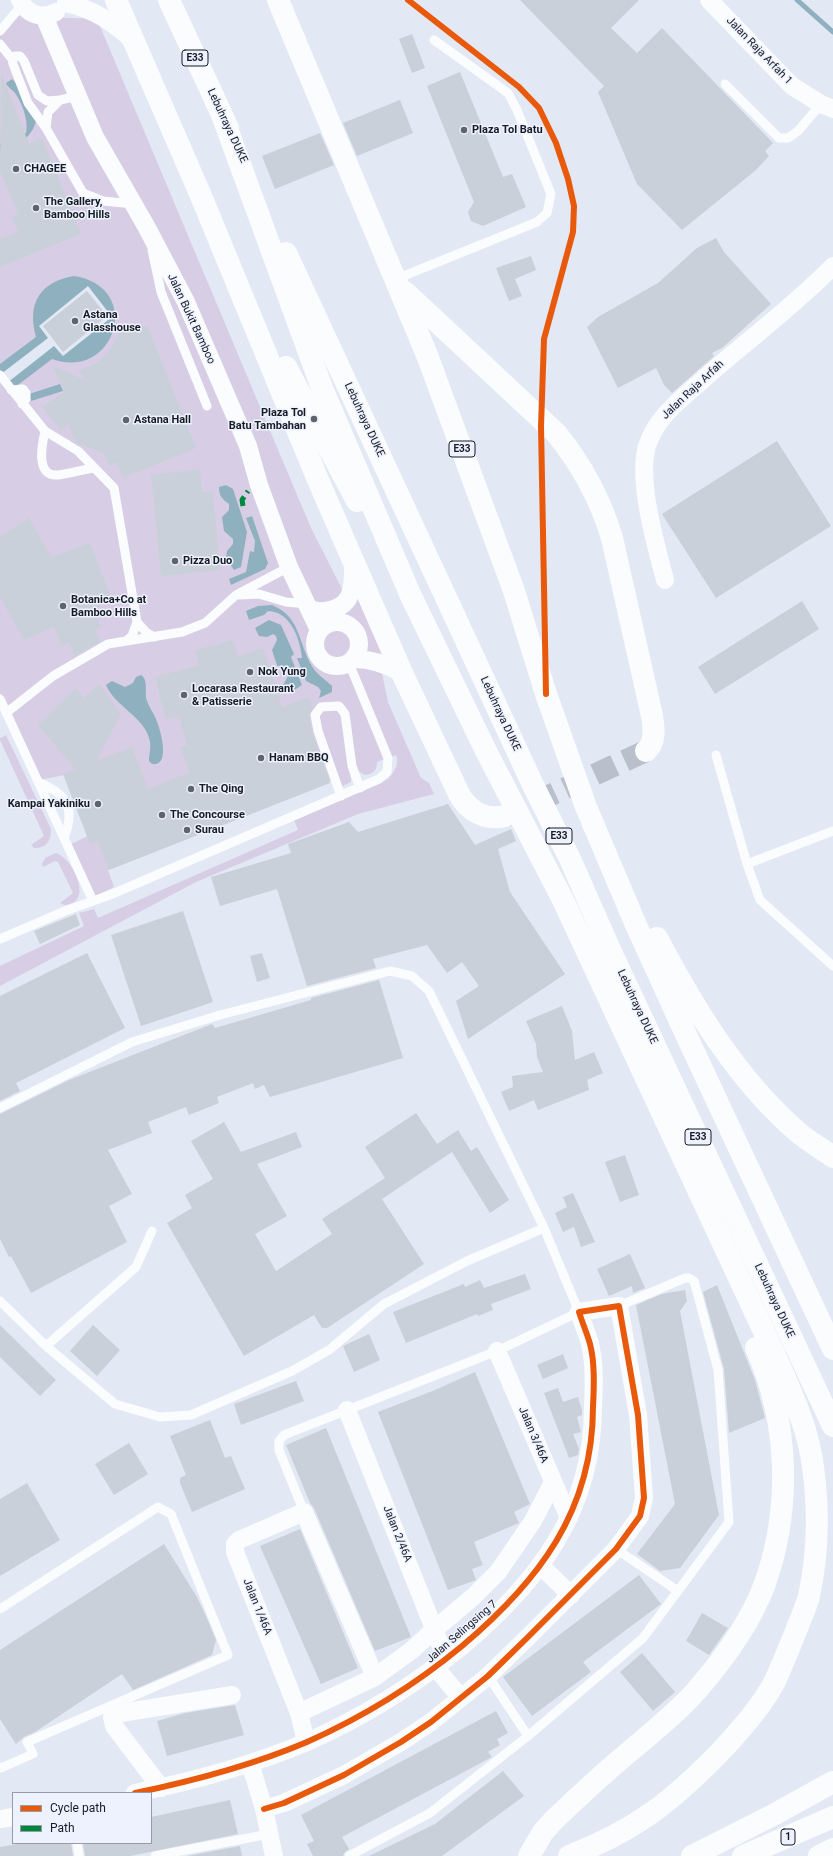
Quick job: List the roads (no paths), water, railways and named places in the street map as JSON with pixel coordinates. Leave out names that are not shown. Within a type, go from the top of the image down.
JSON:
[{"type":"highway","points":[[116,0],[226,256],[318,480],[353,557],[402,673],[464,803],[484,816],[497,819],[506,816]]},
{"type":"highway","points":[[134,0],[134,42]]},
{"type":"highway","name":"Lebuhraya DUKE","points":[[168,0],[530,778],[570,859],[774,1302],[833,1426]]},
{"type":"highway","name":"E33","points":[[278,0],[427,355],[514,591],[546,694],[586,807],[636,925],[684,1032],[833,1349]]},
{"type":"highway","points":[[222,115],[322,388],[410,594],[486,751],[563,900],[799,1411],[808,1437],[813,1466],[817,1526],[815,1562],[808,1598],[774,1683],[758,1708],[707,1765],[684,1788],[662,1806],[618,1834],[569,1856]]},
{"type":"highway","points":[[226,256],[354,497],[410,594]]},
{"type":"highway","points":[[398,284],[556,433],[573,453],[588,478],[604,511],[612,538],[652,716],[653,738],[649,748],[646,751]]},
{"type":"highway","points":[[586,807],[686,993],[720,1044],[757,1092],[801,1134],[833,1157]]},
{"type":"highway","points":[[529,1856],[543,1832],[554,1820],[697,1690],[727,1651],[748,1619],[764,1586],[780,1522],[784,1471],[778,1418],[764,1365],[635,1080],[563,900]]},
{"type":"highway","points":[[608,998],[774,1302]]},
{"type":"highway","points":[[692,1856],[833,1782]]},
{"type":"highway","name":"1","points":[[743,1856],[833,1817]]},
{"type":"highway","points":[[819,1856],[833,1849]]},
{"type":"street","name":"Jalan Raja Arfah 1","points":[[709,0],[792,86],[827,107]]},
{"type":"street","points":[[21,2],[28,11],[44,16],[60,10],[66,2],[86,8],[111,22],[134,42]]},
{"type":"street","name":"Jalan Bukit Bamboo","points":[[44,16],[95,137],[148,230],[186,302],[248,446],[259,485],[289,567],[308,606],[325,626]]},
{"type":"street","name":"Jalan Raja Arfah","points":[[666,580],[653,533],[644,476],[647,447],[657,424],[670,410],[750,337],[812,288],[833,266]]},
{"type":"street","points":[[353,557],[353,578],[350,596],[344,608],[325,626],[314,643],[318,656],[329,665],[342,666],[351,661],[369,659],[380,662],[402,673]]},
{"type":"street","points":[[308,606],[316,612],[324,612],[342,604],[350,596]]},
{"type":"street","points":[[325,626],[346,623],[357,634],[359,646],[351,661]]},
{"type":"street","points":[[264,1809],[284,1803],[362,1765],[407,1738],[461,1698],[488,1676],[571,1595],[616,1549],[640,1516],[644,1498],[638,1416],[619,1306],[579,1312]]},
{"type":"street","name":"Jalan Selingsing 7","points":[[140,1792],[161,1788],[250,1763],[306,1742],[372,1709],[441,1664],[505,1608],[541,1566],[569,1518],[590,1454],[594,1381],[590,1345],[579,1312]]},
{"type":"street","name":"Jalan 3/46A","points":[[497,1351],[569,1518]]},
{"type":"street","name":"Jalan 2/46A","points":[[347,1410],[435,1629],[441,1664],[461,1698]]},
{"type":"street","points":[[299,1713],[375,1677],[412,1650],[474,1597],[498,1572],[533,1521],[553,1482]]},
{"type":"street","points":[[304,1512],[375,1677]]},
{"type":"street","name":"Jalan 1/46A","points":[[304,1512],[239,1540],[234,1544],[235,1552],[299,1713],[306,1742]]},
{"type":"street","points":[[541,1566],[571,1595]]},
{"type":"street","points":[[161,1788],[114,1726],[112,1717],[115,1714],[232,1695]]},
{"type":"street","points":[[250,1763],[264,1809],[274,1856]]},
{"type":"street","points":[[0,1819],[12,1817]]},
{"type":"lane","points":[[0,31],[21,2]]},
{"type":"lane","points":[[398,284],[537,222],[547,213],[551,194],[517,110],[508,94],[434,40]]},
{"type":"lane","points":[[0,44],[12,60],[28,103],[46,128],[83,193],[103,201],[132,204]]},
{"type":"lane","points":[[12,60],[15,56],[20,56],[24,61],[38,96],[47,100],[60,100],[78,96]]},
{"type":"lane","points":[[725,84],[779,138],[788,138],[827,107]]},
{"type":"lane","points":[[46,128],[48,112],[60,100]]},
{"type":"lane","points":[[148,230],[161,292],[207,406]]},
{"type":"lane","points":[[0,375],[45,431],[78,452],[111,484],[116,492],[137,622],[132,636],[126,641]]},
{"type":"lane","points":[[45,431],[42,446],[42,460],[43,466],[47,472],[57,475],[93,468]]},
{"type":"lane","points":[[6,713],[54,676],[108,644],[182,632],[205,623],[236,595],[289,567]]},
{"type":"lane","points":[[236,595],[259,594],[277,600],[308,606]]},
{"type":"lane","points":[[137,622],[146,632],[154,637]]},
{"type":"lane","points":[[0,939],[379,779],[387,772],[388,758],[351,661]]},
{"type":"lane","points":[[0,699],[93,901]]},
{"type":"lane","points":[[341,796],[318,731],[315,715],[321,707],[339,706],[345,714],[352,766],[360,788]]},
{"type":"lane","points":[[716,755],[747,864],[760,900],[833,966]]},
{"type":"lane","points":[[38,782],[56,792],[69,807],[70,822],[64,838]]},
{"type":"lane","points":[[747,864],[833,831]]},
{"type":"lane","points":[[0,1108],[132,1042],[220,1015],[348,980],[390,971],[412,976],[429,991],[544,1228],[579,1312],[497,1351],[284,1435],[279,1441],[279,1450],[304,1512]]},
{"type":"lane","points":[[0,1301],[46,1346],[115,1404],[160,1417],[191,1415],[292,1371],[328,1350],[384,1304],[467,1261],[544,1228]]},
{"type":"lane","points":[[46,1346],[136,1267],[152,1231]]},
{"type":"lane","points":[[349,1856],[430,1813],[528,1736],[643,1638],[729,1522],[718,1370],[694,1281],[689,1278],[685,1278],[619,1306]]},
{"type":"lane","points":[[0,1609],[158,1507],[171,1514],[228,1655],[27,1742],[33,1754],[1,1768],[0,1767]]},
{"type":"lane","points":[[616,1549],[678,1591]]},
{"type":"lane","points":[[488,1676],[528,1736]]},
{"type":"lane","points":[[155,1856],[269,1834]]},
{"type":"lane","points":[[77,1844],[79,1856]]},
{"type":"water","points":[[12,79],[36,121],[31,133],[27,137],[17,144],[0,151],[0,144],[26,133],[27,128],[26,118],[20,102],[15,93],[6,83]]},
{"type":"water","points":[[74,276],[96,284],[109,297],[115,313],[113,330],[105,346],[92,357],[74,362],[52,359],[14,388],[0,370],[0,364],[36,337],[33,314],[38,296],[52,283]]},
{"type":"water","points":[[60,384],[63,391],[31,401],[29,394]]},
{"type":"water","points":[[226,485],[233,489],[247,532],[241,567],[234,570],[226,558],[227,551],[233,544],[233,539],[224,531],[222,517],[229,510],[229,504],[221,497],[219,490],[219,487]]},
{"type":"water","points":[[252,516],[268,563],[265,569],[231,585],[229,579],[246,572],[250,551],[254,552],[255,541],[246,518]]},
{"type":"water","points":[[272,605],[289,616],[298,631],[307,657],[312,666],[318,674],[332,686],[332,692],[319,698],[321,691],[318,687],[306,681],[297,658],[302,658],[299,643],[293,628],[283,616],[268,611],[264,615],[249,620],[246,611],[258,606]]},
{"type":"water","points":[[269,620],[281,625],[294,654],[291,657],[302,685],[293,691],[286,692],[283,685],[288,676],[286,671],[277,665],[272,650],[277,640],[276,636],[273,634],[267,637],[259,636],[255,628]]},
{"type":"water","points":[[141,675],[146,683],[146,698],[157,722],[163,745],[162,759],[158,763],[152,764],[149,761],[150,742],[143,726],[116,700],[106,685],[112,681],[125,687],[133,683],[136,677]]},
{"type":"waterway","points":[[797,0],[833,32]]},
{"type":"tunnel","points":[[505,816],[646,751]]},
{"type":"place","name":"Plaza Tol Batu","points":[[464,130]]},
{"type":"place","name":"CHAGEE","points":[[16,169]]},
{"type":"place","name":"The Gallery, Bamboo Hills","points":[[36,208]]},
{"type":"place","name":"Astana Glasshouse","points":[[75,321]]},
{"type":"place","name":"Plaza Tol Batu Tambahan","points":[[314,419]]},
{"type":"place","name":"Astana Hall","points":[[126,420]]},
{"type":"place","name":"Pizza Duo","points":[[175,561]]},
{"type":"place","name":"Botanica+Co at Bamboo Hills","points":[[63,606]]},
{"type":"place","name":"Nok Yung","points":[[250,672]]},
{"type":"place","name":"Locarasa Restaurant & Patisserie","points":[[184,695]]},
{"type":"place","name":"Hanam BBQ","points":[[261,758]]},
{"type":"place","name":"The Qing","points":[[191,789]]},
{"type":"place","name":"Kampai Yakiniku","points":[[98,804]]},
{"type":"place","name":"The Concourse","points":[[162,815]]},
{"type":"place","name":"Surau","points":[[187,830]]}]
